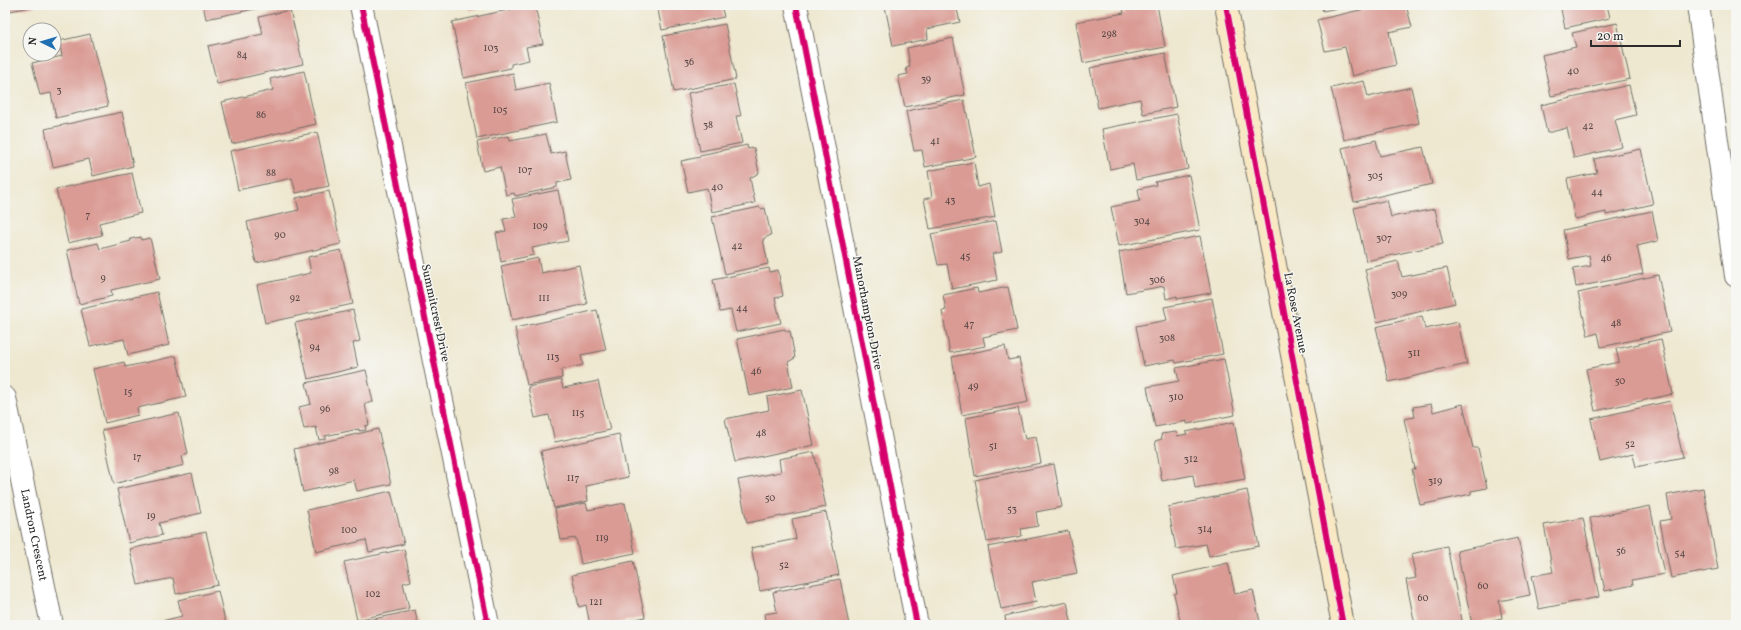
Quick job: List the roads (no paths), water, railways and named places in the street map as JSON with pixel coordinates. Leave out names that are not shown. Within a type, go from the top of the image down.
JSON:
[{"type":"street","name":"Summitcrest Drive","points":[[361,5],[488,625]]},
{"type":"street","name":"Manorhampton Drive","points":[[796,5],[917,625]]},
{"type":"street","name":"La Rose Avenue","points":[[1226,5],[1343,625]]},
{"type":"street","points":[[1698,5],[1736,276]]},
{"type":"street","name":"Landron Crescent","points":[[5,398],[52,625]]}]
